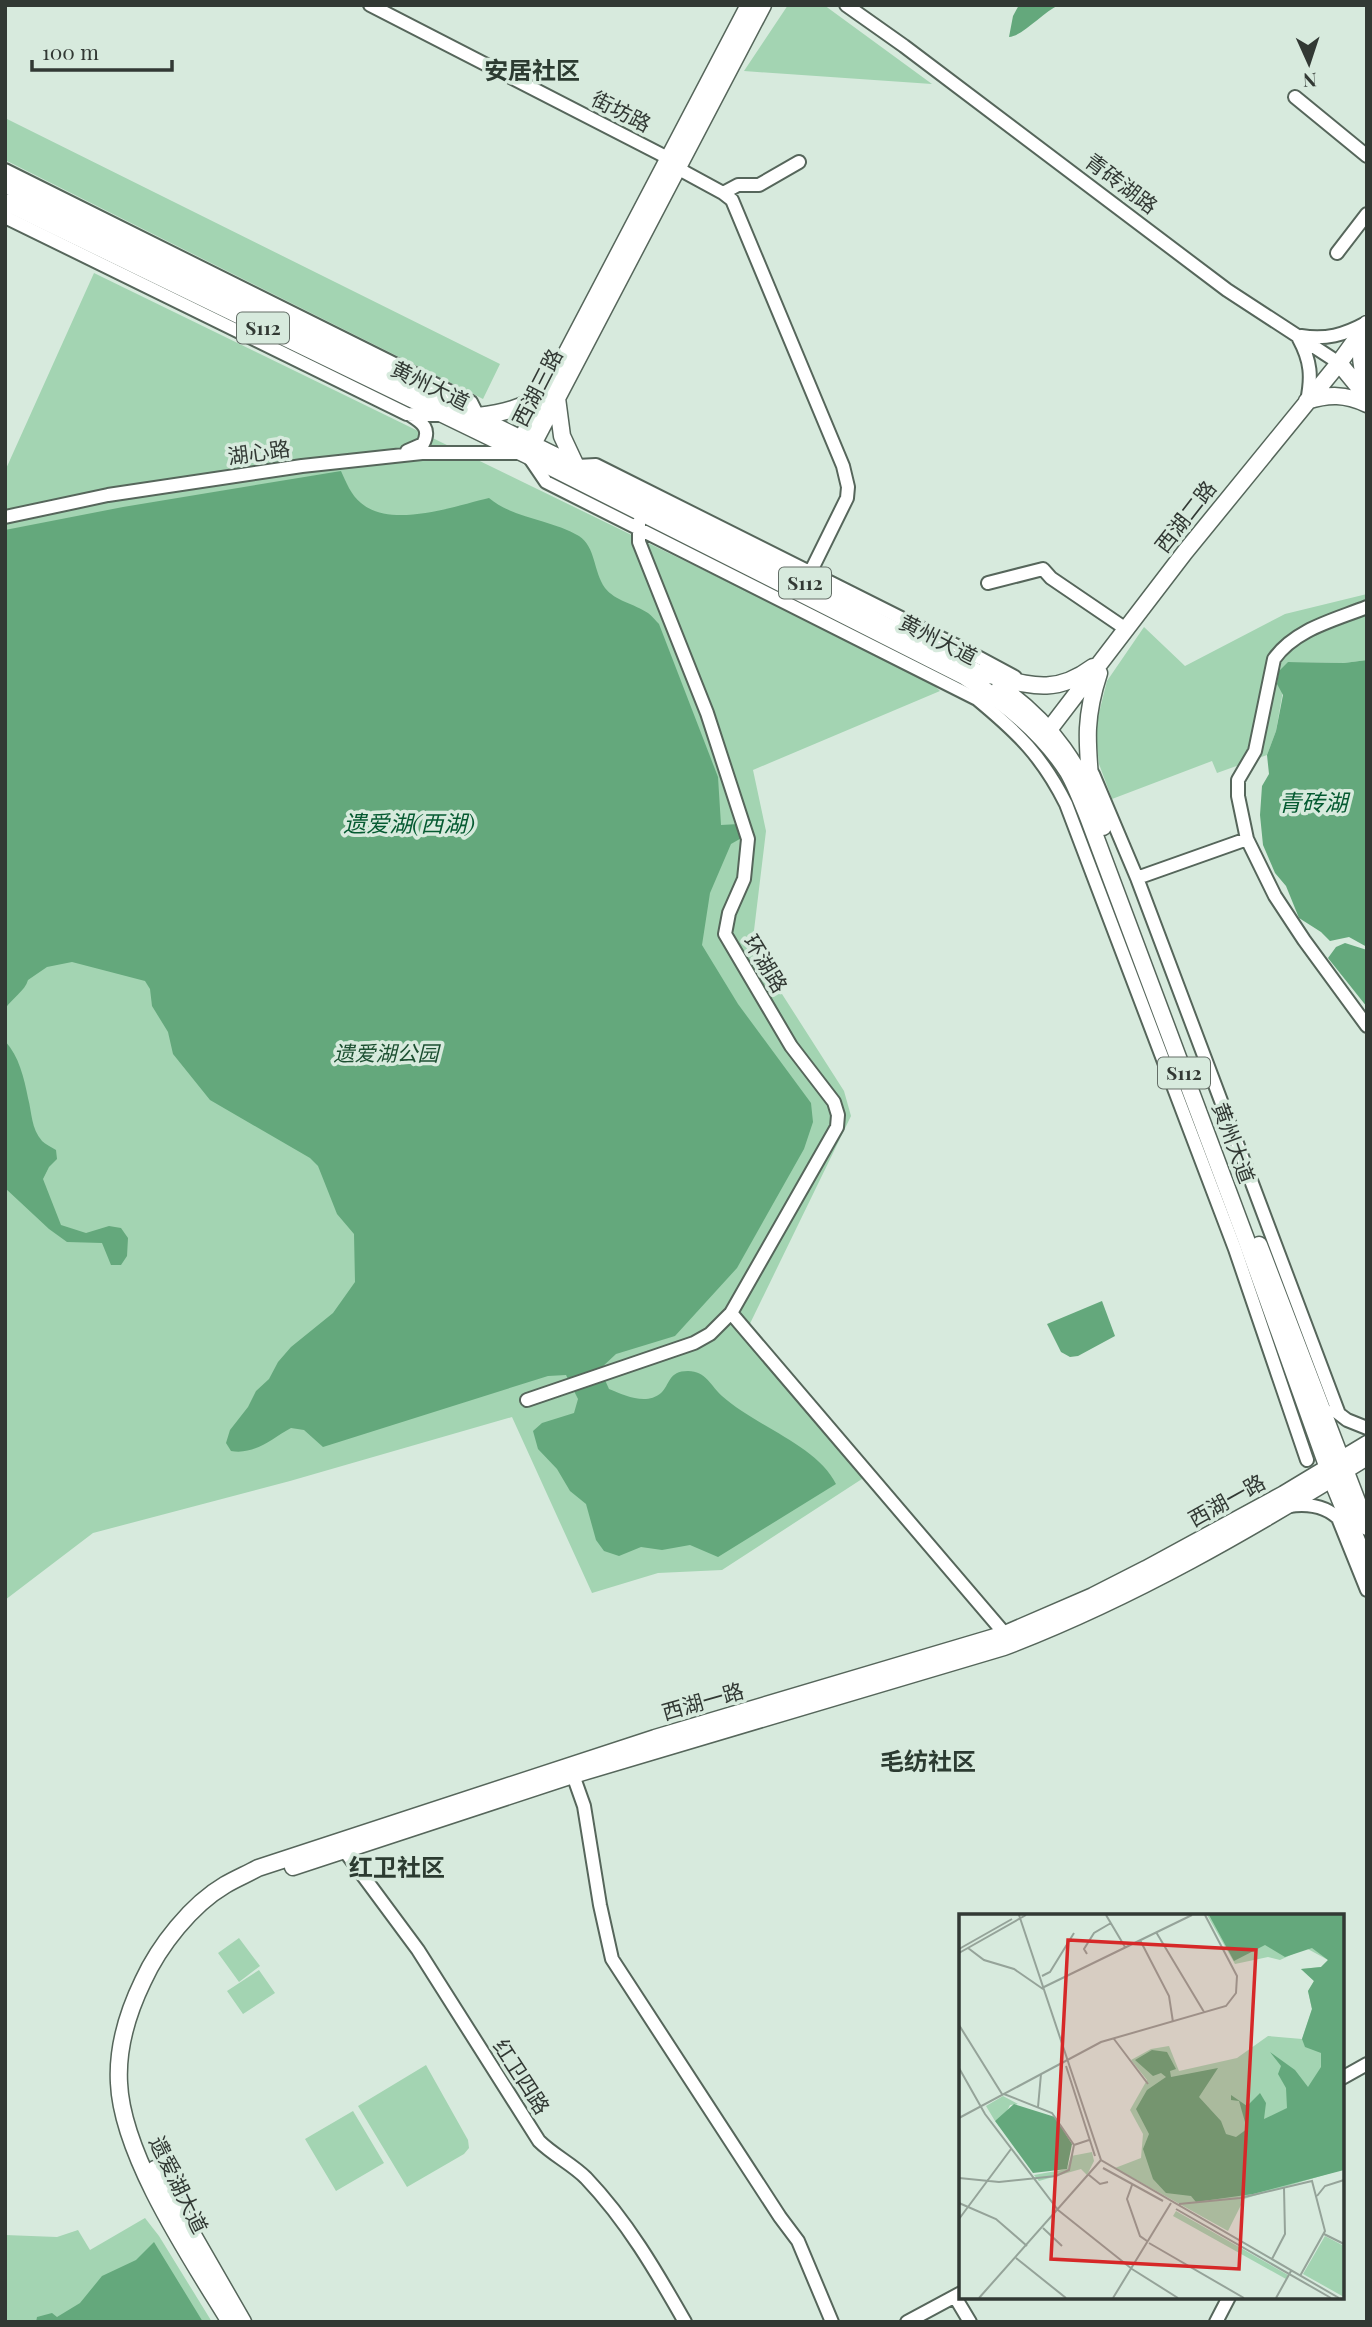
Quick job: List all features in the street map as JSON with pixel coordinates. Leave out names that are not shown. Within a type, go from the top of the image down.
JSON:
[{"type":"main road","name":"西湖三路","points":[[526,448],[672,163],[749,5]]},
{"type":"main road","name":"西湖三路","points":[[672,163],[763,5]]},
{"type":"main road","name":"黄州大道","points":[[5,184],[478,416],[526,448],[642,514],[964,676],[1046,734],[1088,817],[1246,1239],[1309,1416],[1336,1469],[1360,1530],[1367,1565]]},
{"type":"main road","name":"黄州大道","points":[[5,202],[442,415],[576,466],[642,514],[976,671],[1007,693],[1076,766],[1092,798],[1315,1391],[1336,1469]]},
{"type":"main road","points":[[1367,324],[1360,344],[1360,362],[1367,385]]},
{"type":"main road","name":"西湖二路","points":[[1046,734],[1233,491],[1339,363],[1367,324]]},
{"type":"main road","name":"青砖湖路","points":[[1339,363],[1367,397]]},
{"type":"main road","points":[[478,416],[511,411],[552,394],[562,436],[576,466]]},
{"type":"main road","points":[[1307,401],[1336,394],[1367,404]]},
{"type":"main road","points":[[976,671],[1047,687],[1062,685],[1078,678],[1103,659]]},
{"type":"main road","points":[[1092,798],[1086,727],[1088,706],[1103,659]]},
{"type":"main road","name":"西湖一路","points":[[341,1846],[1004,1647],[1046,1631],[1145,1585],[1336,1469],[1367,1444]]},
{"type":"main road","name":"西湖一路","points":[[1336,1469],[1367,1457]]},
{"type":"main road","name":"西湖一路","points":[[125,2059],[138,2014],[157,1973],[181,1939],[227,1895],[262,1877],[341,1846],[655,1738],[1004,1634],[1115,1585],[1286,1500]]},
{"type":"main road","name":"遗爱湖大道","points":[[125,2059],[119,2084],[140,2161],[181,2241],[230,2322]]},
{"type":"main road","name":"遗爱湖大道","points":[[125,2059],[138,2129],[150,2161],[243,2322]]},
{"type":"street","name":"街坊路","points":[[370,5],[672,163],[723,193]]},
{"type":"street","name":"青砖湖路","points":[[846,5],[1227,290],[1339,363]]},
{"type":"street","points":[[1295,97],[1367,156]]},
{"type":"street","points":[[799,162],[759,185],[738,186],[723,193],[732,200],[843,466],[848,487],[847,498],[810,573]]},
{"type":"street","points":[[5,170],[471,402],[478,416]]},
{"type":"street","points":[[1337,253],[1367,215]]},
{"type":"street","points":[[5,217],[407,414],[426,426],[425,441],[418,447],[387,456]]},
{"type":"street","points":[[1307,401],[1311,367],[1297,335],[1332,338],[1367,324]]},
{"type":"street","points":[[407,414],[442,415]]},
{"type":"street","name":"湖心路","points":[[5,517],[108,495],[387,456],[526,448]]},
{"type":"street","points":[[576,466],[596,465],[1025,682]]},
{"type":"street","points":[[642,514],[976,699],[1000,718],[1041,760],[1066,804],[1235,1249],[1307,1460]]},
{"type":"street","name":"环湖路","points":[[527,1400],[694,1343],[710,1335],[732,1313],[837,1127],[838,1115],[834,1102],[791,1046],[725,934],[729,913],[744,879],[748,839],[707,713],[639,542],[642,514]]},
{"type":"street","points":[[988,583],[1043,569],[1051,578],[1126,629]]},
{"type":"street","points":[[1367,607],[1298,636],[1280,650],[1274,659],[1255,751],[1238,780],[1238,796],[1247,839],[1275,896],[1367,1026]]},
{"type":"street","points":[[1089,765],[1138,878],[1339,1414]]},
{"type":"street","points":[[1138,878],[1247,839]]},
{"type":"street","points":[[732,1313],[1004,1634]]},
{"type":"street","points":[[1315,1391],[1347,1420],[1367,1428]]},
{"type":"street","points":[[1309,1416],[1307,1460],[1286,1500],[1328,1511],[1360,1530]]},
{"type":"street","points":[[1338,1518],[1367,1590]]},
{"type":"street","points":[[573,1776],[584,1806],[612,1959],[798,2241],[832,2322]]},
{"type":"street","name":"红卫四路","points":[[341,1846],[418,1950],[539,2141],[584,2175],[602,2196],[643,2249],[685,2322]]},
{"type":"street","points":[[1344,2077],[1367,2064]]},
{"type":"street","points":[[907,2322],[958,2295]]},
{"type":"street","points":[[960,2299],[971,2322]]},
{"type":"street","points":[[1216,2322],[1228,2299]]},
{"type":"green space","points":[[788,5],[824,5],[932,84],[744,71]]},
{"type":"green space","points":[[5,118],[500,364],[483,399],[5,160]]},
{"type":"green space","name":"遗爱湖(西湖)","points":[[94,273],[929,680],[940,691],[753,770],[766,831],[752,947],[844,1091],[851,1116],[743,1338],[865,1477],[722,1570],[658,1573],[592,1593],[512,1417],[290,1481],[93,1533],[5,1600],[5,471]]},
{"type":"green space","points":[[1367,594],[1367,660],[1344,663],[1288,662],[1276,731],[1267,755],[1217,773],[1212,761],[1112,799],[1099,764],[1095,729],[1107,681],[1144,627],[1185,666],[1285,614]]},
{"type":"green space","points":[[239,1938],[260,1966],[239,1982],[218,1953]]},
{"type":"green space","points":[[259,1970],[275,1993],[243,2014],[227,1991]]},
{"type":"green space","points":[[426,2065],[468,2140],[469,2148],[464,2154],[407,2187],[358,2106]]},
{"type":"green space","points":[[353,2111],[384,2163],[336,2191],[305,2139]]},
{"type":"green space","points":[[145,2218],[212,2322],[5,2322],[5,2235],[57,2237],[78,2230],[90,2250]]},
{"type":"water","points":[[1019,5],[1059,5],[1020,33],[1009,37],[1013,16]]},
{"type":"water","name":"遗爱湖(西湖)","points":[[341,471],[354,496],[374,511],[406,515],[424,513],[489,498],[510,510],[568,530],[585,541],[605,588],[614,596],[648,613],[659,624],[718,777],[721,825],[739,824],[745,836],[731,844],[710,893],[702,945],[738,1004],[811,1103],[813,1122],[804,1149],[737,1268],[675,1336],[616,1354],[600,1369],[609,1389],[642,1399],[649,1399],[661,1393],[677,1373],[699,1373],[736,1407],[815,1458],[836,1484],[718,1557],[690,1545],[662,1550],[641,1547],[619,1556],[604,1551],[596,1540],[586,1504],[570,1491],[557,1469],[538,1449],[533,1431],[542,1423],[574,1413],[578,1399],[566,1375],[548,1376],[323,1447],[304,1430],[291,1428],[248,1451],[231,1451],[226,1443],[230,1430],[248,1407],[256,1391],[269,1379],[278,1362],[291,1347],[333,1313],[355,1282],[354,1234],[337,1214],[318,1166],[310,1158],[210,1100],[173,1054],[168,1032],[152,1006],[150,989],[145,981],[72,962],[47,967],[28,980],[5,1009],[5,530],[123,507]]},
{"type":"water","name":"青砖湖","points":[[1367,660],[1367,947],[1349,937],[1330,941],[1299,918],[1286,886],[1275,873],[1263,845],[1260,815],[1262,786],[1269,774],[1267,755],[1276,731],[1283,695],[1277,684],[1279,671],[1288,662],[1344,663]]},
{"type":"water","points":[[1345,943],[1367,950],[1367,1007],[1328,958],[1336,947]]},
{"type":"water","points":[[5,1041],[20,1068],[36,1131],[42,1141],[56,1150],[57,1159],[43,1179],[61,1225],[86,1233],[109,1226],[121,1228],[128,1238],[127,1256],[121,1265],[111,1265],[102,1243],[67,1242],[5,1188]]},
{"type":"water","points":[[1102,1301],[1115,1336],[1078,1356],[1070,1357],[1061,1352],[1047,1324]]},
{"type":"water","points":[[154,2242],[203,2322],[36,2322],[37,2317],[52,2313],[57,2317],[80,2303],[102,2276],[136,2260]]},
{"type":"district","name":"安居社区","points":[[532,71]]},
{"type":"district","name":"毛纺社区","points":[[928,1762]]},
{"type":"district","name":"红卫社区","points":[[397,1868]]},
{"type":"park label","name":"遗爱湖公园","points":[[386,1054]]}]
